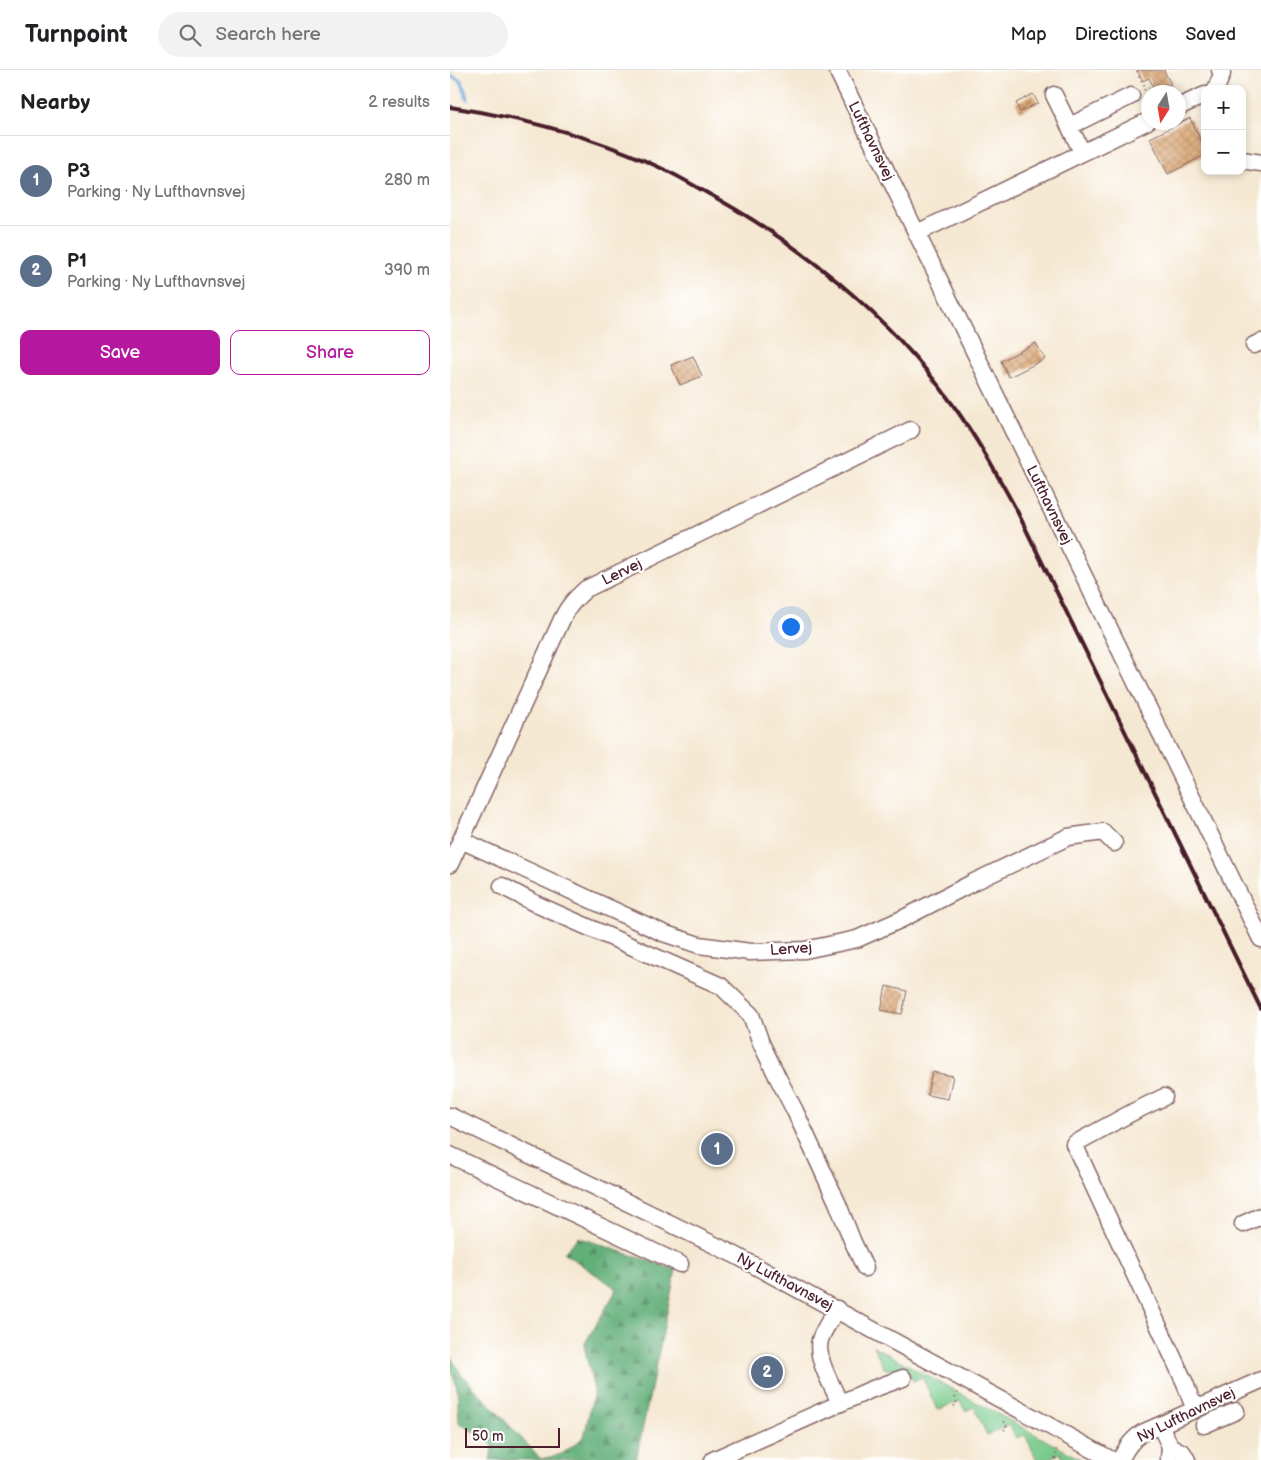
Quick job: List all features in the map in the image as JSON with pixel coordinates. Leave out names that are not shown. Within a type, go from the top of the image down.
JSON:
[{"type":"street","name":"Lufthavnsvej","points":[[837,70],[1261,939]]},
{"type":"street","points":[[1218,85],[1222,74],[1220,70]]},
{"type":"street","points":[[1070,126],[1138,93]]},
{"type":"street","points":[[1054,95],[1082,152]]},
{"type":"street","points":[[1186,103],[1201,97]]},
{"type":"street","points":[[917,233],[1141,124]]},
{"type":"street","points":[[1246,161],[1261,163]]},
{"type":"street","name":"Lervej","points":[[450,864],[563,617],[574,599],[586,589],[911,430]]},
{"type":"street","name":"Lervej","points":[[461,840],[664,933],[699,945],[750,952],[805,950],[857,939],[902,920],[974,882],[1068,837],[1103,832],[1114,843]]},
{"type":"street","points":[[502,886],[538,905],[721,986],[751,1014],[774,1070],[798,1118],[865,1268]]},
{"type":"street","points":[[1164,1097],[1074,1144],[1185,1383],[1190,1400],[1199,1408]]},
{"type":"street","name":"Ny Lufthavnsvej","points":[[450,1116],[735,1255],[1112,1460]]},
{"type":"street","points":[[450,1155],[680,1264]]},
{"type":"street","points":[[1243,1224],[1261,1216]]},
{"type":"street","points":[[837,1309],[820,1339],[818,1349],[822,1363],[840,1403]]},
{"type":"street","points":[[713,1460],[870,1390],[903,1378]]},
{"type":"street","name":"Ny Lufthavnsvej","points":[[1120,1460],[1134,1438],[1261,1380]]},
{"type":"street","points":[[1204,1425],[1236,1411]]},
{"type":"street","points":[[1160,1425],[1169,1453],[1183,1453],[1187,1460]]},
{"type":"path","points":[[1137,71],[1138,93]]},
{"type":"green space","points":[[578,1237],[676,1270],[636,1460],[490,1460],[493,1444],[459,1423],[457,1388],[450,1368],[450,1356],[462,1375],[541,1459],[562,1454],[584,1437],[594,1391],[584,1345],[617,1289],[564,1253]]},
{"type":"green space","points":[[873,1346],[1082,1460],[1064,1460],[1060,1453],[1046,1460],[1037,1460],[1025,1435],[1016,1438],[1009,1425],[987,1435],[974,1407],[965,1411],[960,1401],[937,1410],[922,1377],[913,1381],[906,1368],[894,1371],[884,1368]]},
{"type":"building","points":[[1137,70],[1165,70],[1171,84],[1152,85],[1149,78],[1143,81]]},
{"type":"building","points":[[1033,94],[1038,103],[1020,112],[1016,103]]},
{"type":"building","points":[[1190,118],[1201,141],[1201,157],[1168,174],[1150,138],[1166,130],[1186,130],[1186,120]]},
{"type":"building","points":[[1036,343],[1045,359],[1009,377],[1001,361]]},
{"type":"building","points":[[693,356],[702,376],[680,385],[671,365]]},
{"type":"building","points":[[886,986],[907,991],[902,1014],[881,1010]]},
{"type":"building","points":[[932,1072],[953,1076],[948,1099],[927,1095]]},
{"type":"waterway","points":[[450,75],[462,82],[467,99]]},
{"type":"railway","points":[[450,107],[505,117],[559,130],[612,147],[673,174],[772,232],[839,283],[900,340],[962,417],[1016,509],[1261,1009]]},
{"type":"place","name":"P3","points":[[717,1149]]},
{"type":"place","name":"P1","points":[[767,1372]]}]
